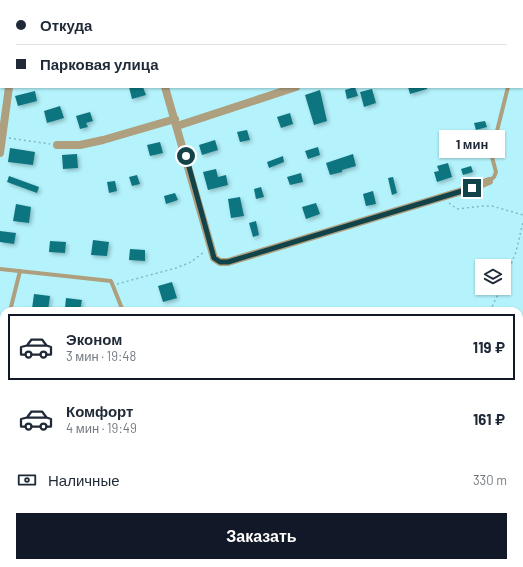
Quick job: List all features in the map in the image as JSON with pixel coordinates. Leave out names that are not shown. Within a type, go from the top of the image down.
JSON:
[{"type":"street","points":[[0,153],[9,88]]},
{"type":"street","points":[[165,88],[214,258],[220,262],[228,262],[446,196],[489,181]]},
{"type":"street","points":[[57,145],[80,145],[176,123],[293,88]]},
{"type":"lane","points":[[489,181],[494,178],[496,172],[492,157],[493,147],[508,88]]},
{"type":"lane","points":[[0,269],[112,283],[121,307]]},
{"type":"lane","points":[[11,307],[20,271]]},
{"type":"path","points":[[3,137],[57,145]]},
{"type":"path","points":[[446,196],[450,204],[457,209],[492,206],[523,215]]},
{"type":"path","points":[[511,264],[516,252],[523,222]]},
{"type":"path","points":[[112,283],[176,268],[191,262],[201,253],[212,247]]},
{"type":"path","points":[[492,307],[498,295]]},
{"type":"building","points":[[129,88],[143,88],[146,95],[132,99]]},
{"type":"building","points":[[355,88],[358,96],[347,99],[345,90]]},
{"type":"building","points":[[408,88],[427,88],[427,89],[410,94]]},
{"type":"building","points":[[372,89],[376,103],[364,107],[360,92]]},
{"type":"building","points":[[320,90],[327,121],[314,125],[305,95]]},
{"type":"building","points":[[35,91],[37,101],[18,106],[15,96]]},
{"type":"building","points":[[60,106],[64,118],[47,123],[44,111]]},
{"type":"building","points":[[90,112],[93,121],[86,123],[88,127],[80,129],[76,116]]},
{"type":"building","points":[[290,113],[293,124],[281,128],[277,117]]},
{"type":"building","points":[[485,121],[487,127],[476,130],[474,123]]},
{"type":"building","points":[[247,130],[250,140],[240,142],[237,132]]},
{"type":"building","points":[[215,140],[218,150],[202,155],[199,145]]},
{"type":"building","points":[[160,142],[163,153],[150,156],[147,145]]},
{"type":"building","points":[[318,147],[320,155],[308,159],[305,151]]},
{"type":"building","points":[[10,148],[35,152],[33,165],[8,162]]},
{"type":"building","points":[[77,154],[78,168],[63,169],[62,155]]},
{"type":"building","points":[[353,154],[356,166],[330,175],[326,163]]},
{"type":"building","points":[[283,156],[284,162],[269,168],[267,162]]},
{"type":"building","points":[[448,163],[452,177],[437,182],[434,172],[439,171],[437,166]]},
{"type":"building","points":[[471,166],[473,172],[463,175],[461,169]]},
{"type":"building","points":[[216,169],[218,177],[226,175],[228,185],[208,190],[203,172]]},
{"type":"building","points":[[301,173],[303,182],[290,185],[287,177]]},
{"type":"building","points":[[137,175],[140,184],[132,186],[129,177]]},
{"type":"building","points":[[9,176],[39,187],[37,193],[7,182]]},
{"type":"building","points":[[393,177],[397,193],[392,195],[388,178]]},
{"type":"building","points":[[115,181],[117,191],[109,193],[107,182]]},
{"type":"building","points":[[261,187],[264,197],[256,199],[254,189]]},
{"type":"building","points":[[373,191],[376,204],[366,206],[363,194]]},
{"type":"building","points":[[175,193],[178,200],[166,204],[164,196]]},
{"type":"building","points":[[240,197],[244,216],[231,218],[228,199]]},
{"type":"building","points":[[316,203],[320,214],[306,219],[302,207]]},
{"type":"building","points":[[16,204],[31,207],[29,223],[13,221]]},
{"type":"building","points":[[256,221],[259,235],[253,237],[249,223]]},
{"type":"building","points":[[0,231],[16,233],[14,244],[0,242]]},
{"type":"building","points":[[93,240],[109,242],[107,256],[91,255]]},
{"type":"building","points":[[50,241],[66,242],[65,253],[49,252]]},
{"type":"building","points":[[130,249],[145,250],[145,261],[129,260]]},
{"type":"building","points":[[172,282],[177,298],[163,302],[158,286]]},
{"type":"building","points":[[34,294],[50,296],[49,307],[32,307]]},
{"type":"building","points":[[66,298],[82,300],[81,307],[65,307]]},
{"type":"route","points":[[186,156],[214,258],[220,262],[228,262],[472,188]]}]
